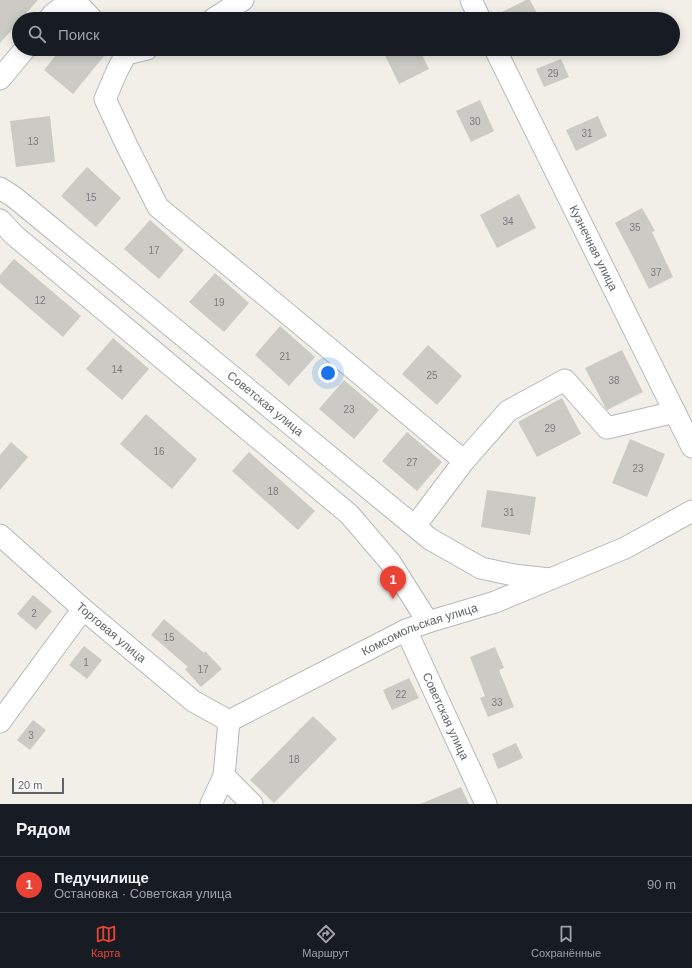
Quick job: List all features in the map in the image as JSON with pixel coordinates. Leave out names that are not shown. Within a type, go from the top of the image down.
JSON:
[{"type":"street","points":[[56,12],[73,0],[85,12]]},
{"type":"street","points":[[224,12],[243,0]]},
{"type":"street","points":[[471,0],[477,12]]},
{"type":"street","points":[[0,79],[19,56]]},
{"type":"street","points":[[122,56],[105,99],[158,207],[464,461]]},
{"type":"street","name":"Кузнечная улица","points":[[498,56],[692,447]]},
{"type":"street","name":"Советская улица","points":[[0,188],[27,207],[430,539],[481,568],[514,575],[549,579]]},
{"type":"street","points":[[0,220],[14,235],[349,514],[390,562],[428,622]]},
{"type":"street","points":[[415,526],[464,461],[508,411],[564,380],[607,428],[675,412]]},
{"type":"street","name":"Комсомольская улица","points":[[229,721],[406,630],[495,602],[625,548],[692,511]]},
{"type":"street","name":"Торговая улица","points":[[0,535],[83,609],[193,701],[229,721]]},
{"type":"street","points":[[0,722],[83,609]]},
{"type":"street","name":"Советская улица","points":[[406,630],[486,804]]},
{"type":"street","points":[[211,804],[224,776],[229,721]]},
{"type":"street","points":[[224,776],[252,804]]},
{"type":"building","points":[[0,0],[38,0],[27,12],[12,12],[12,30],[0,43]]},
{"type":"building","points":[[526,0],[530,0],[536,12],[502,12]]},
{"type":"building","points":[[55,56],[104,56],[73,94],[44,70]]},
{"type":"building","points":[[385,56],[422,56],[429,69],[399,84]]},
{"type":"building","points":[[561,59],[569,77],[544,87],[536,69]]},
{"type":"building","points":[[480,100],[494,131],[471,142],[456,111]]},
{"type":"building","points":[[50,116],[55,162],[16,167],[10,121]]},
{"type":"building","points":[[598,116],[607,136],[576,151],[566,130]]},
{"type":"building","points":[[87,167],[121,198],[96,227],[61,196]]},
{"type":"building","points":[[519,194],[536,228],[497,248],[480,215]]},
{"type":"building","points":[[642,208],[655,231],[652,232],[673,277],[649,289],[615,223]]},
{"type":"building","points":[[150,220],[184,250],[159,279],[124,249]]},
{"type":"building","points":[[14,259],[81,316],[63,337],[0,283],[0,275]]},
{"type":"building","points":[[215,273],[249,303],[224,332],[189,302]]},
{"type":"building","points":[[280,326],[315,357],[289,386],[255,355]]},
{"type":"building","points":[[113,338],[149,369],[122,400],[86,369]]},
{"type":"building","points":[[428,345],[462,376],[437,405],[402,374]]},
{"type":"building","points":[[622,350],[643,392],[607,410],[585,368]]},
{"type":"building","points":[[344,380],[379,410],[354,439],[319,409]]},
{"type":"building","points":[[562,398],[581,434],[537,457],[518,422]]},
{"type":"building","points":[[146,414],[197,459],[172,489],[120,444]]},
{"type":"building","points":[[407,432],[442,462],[417,491],[382,461]]},
{"type":"building","points":[[630,439],[665,454],[647,497],[612,483]]},
{"type":"building","points":[[11,442],[28,457],[0,490],[0,455]]},
{"type":"building","points":[[249,452],[315,511],[298,530],[232,471]]},
{"type":"building","points":[[487,490],[536,497],[530,535],[481,527]]},
{"type":"building","points":[[33,595],[52,611],[36,630],[17,614]]},
{"type":"building","points":[[164,619],[204,653],[205,651],[222,669],[201,687],[185,669],[188,667],[151,635]]},
{"type":"building","points":[[84,646],[102,660],[87,679],[69,665]]},
{"type":"building","points":[[495,647],[504,668],[499,670],[514,707],[488,717],[480,698],[485,696],[470,657]]},
{"type":"building","points":[[409,678],[419,698],[392,710],[383,690]]},
{"type":"building","points":[[313,716],[337,739],[274,803],[250,780]]},
{"type":"building","points":[[33,720],[46,730],[30,750],[17,740]]},
{"type":"building","points":[[516,743],[523,758],[498,769],[492,754]]},
{"type":"building","points":[[461,787],[469,804],[420,804]]},
{"type":"place","name":"Педучилище","points":[[393,599]]}]
